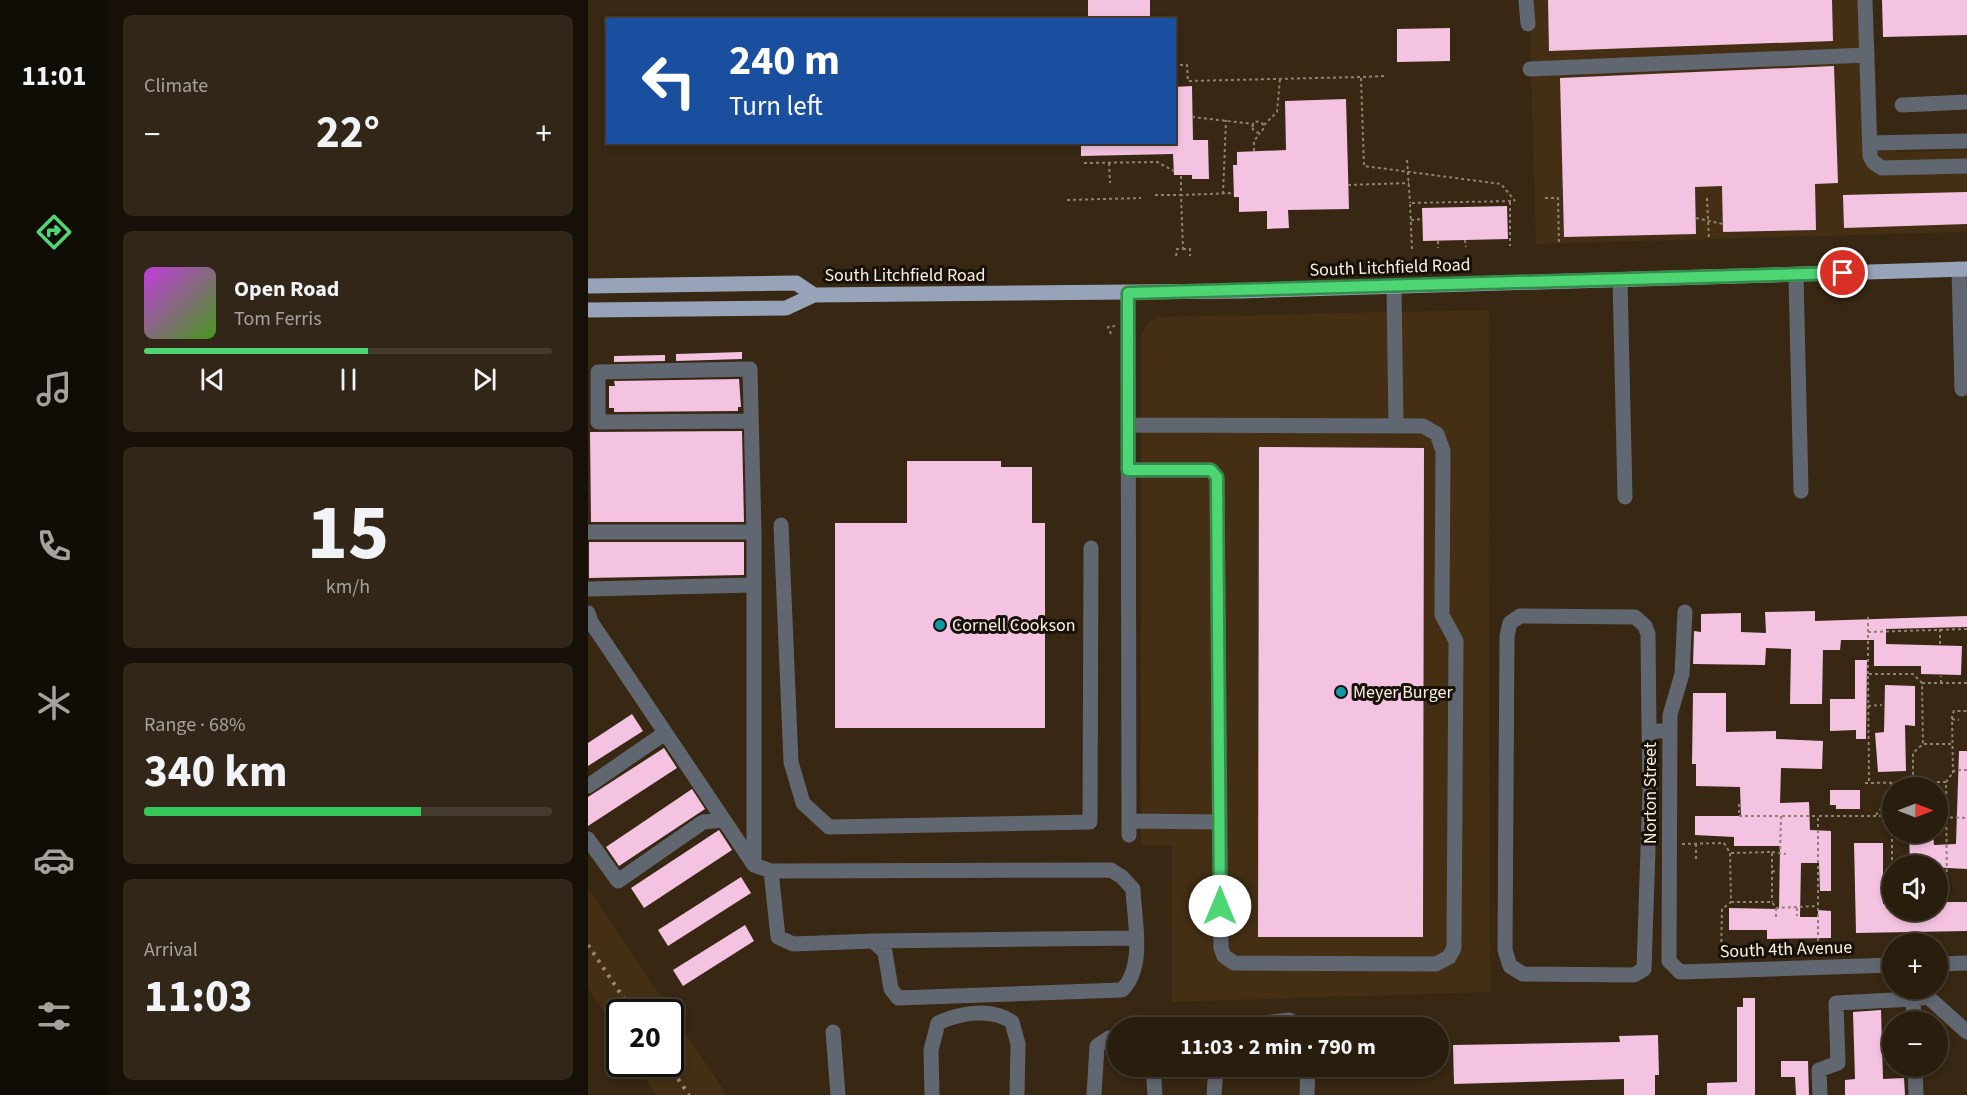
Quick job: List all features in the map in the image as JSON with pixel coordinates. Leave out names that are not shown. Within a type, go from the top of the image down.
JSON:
[{"type":"main road","name":"South Litchfield Road","points":[[588,310],[786,308],[814,295],[1128,293],[1394,287],[1963,269]]},
{"type":"main road","name":"South Litchfield Road","points":[[796,283],[814,295]]},
{"type":"main road","points":[[588,286],[796,283],[786,308]]},
{"type":"street","points":[[1527,0],[1528,24]]},
{"type":"street","points":[[1865,0],[1870,143],[1873,162],[1882,168],[1967,166]]},
{"type":"street","points":[[1530,69],[1867,55]]},
{"type":"street","points":[[1902,105],[1967,102]]},
{"type":"street","points":[[1870,143],[1967,141]]},
{"type":"street","points":[[1962,389],[1963,269]]},
{"type":"street","points":[[1796,275],[1801,491]]},
{"type":"street","points":[[1620,280],[1625,497]]},
{"type":"street","points":[[1394,287],[1396,426]]},
{"type":"street","points":[[1128,293],[1129,828],[1220,822]]},
{"type":"street","points":[[751,421],[598,422],[593,395],[598,372],[750,369],[754,532],[754,865]]},
{"type":"street","points":[[1128,425],[1423,426],[1437,434],[1443,451],[1442,615],[1456,641],[1454,948],[1449,957],[1436,964],[1234,963],[1224,956],[1221,948],[1217,477],[1211,470],[1128,470]]},
{"type":"street","points":[[781,525],[791,762],[802,803],[829,827],[1090,822],[1091,548]]},
{"type":"street","points":[[588,532],[754,532]]},
{"type":"street","points":[[588,588],[753,585]]},
{"type":"street","name":"Norton Street","points":[[1680,972],[1669,961],[1670,716],[1682,674],[1685,612]]},
{"type":"street","points":[[588,613],[591,622],[754,865],[771,871],[1111,870],[1122,877],[1133,889],[1136,968],[1130,982],[1122,990],[898,998],[891,989],[885,952],[873,941]]},
{"type":"street","points":[[1520,616],[1635,616],[1645,626],[1648,634],[1649,731],[1644,969],[1634,975],[1523,974],[1510,966],[1505,950],[1507,636],[1510,623],[1520,616]]},
{"type":"street","points":[[1649,731],[1670,731]]},
{"type":"street","points":[[588,786],[665,733]]},
{"type":"street","points":[[588,839],[618,881],[703,822],[724,820]]},
{"type":"street","points":[[771,871],[778,937],[793,944],[1135,938]]},
{"type":"street","points":[[1647,910],[1669,911]]},
{"type":"street","points":[[1948,964],[1967,963]]},
{"type":"street","name":"South 4th Avenue","points":[[1680,972],[1882,965]]},
{"type":"street","points":[[1820,1095],[1820,1070],[1838,1063],[1836,1003],[1882,998]]},
{"type":"street","points":[[1930,999],[1967,1032]]},
{"type":"street","points":[[932,1095],[931,1050],[938,1023],[952,1016],[988,1013],[1004,1016],[1012,1022],[1018,1044],[1017,1095]]},
{"type":"street","points":[[833,1032],[838,1095]]},
{"type":"street","points":[[1094,1095],[1097,1046],[1107,1039]]},
{"type":"street","points":[[1154,1077],[1155,1095]]},
{"type":"street","points":[[1214,1095],[1215,1077]]},
{"type":"street","points":[[1307,1095],[1308,1077]]},
{"type":"street","points":[[1915,1077],[1916,1095]]},
{"type":"path","points":[[1176,65],[1187,65],[1188,81],[1384,76]]},
{"type":"path","points":[[1361,77],[1364,166],[1501,184],[1515,201],[1410,203]]},
{"type":"path","points":[[1254,151],[1254,141],[1264,125],[1277,112],[1280,79]]},
{"type":"path","points":[[1192,117],[1254,124],[1260,122],[1264,125]]},
{"type":"path","points":[[1223,194],[1226,120]]},
{"type":"path","points":[[1254,124],[1254,131],[1260,133]]},
{"type":"path","points":[[1407,160],[1412,249]]},
{"type":"path","points":[[1084,163],[1157,162],[1174,171]]},
{"type":"path","points":[[1109,163],[1110,183]]},
{"type":"path","points":[[1181,175],[1183,249]]},
{"type":"path","points":[[1348,185],[1409,183]]},
{"type":"path","points":[[1155,195],[1234,194]]},
{"type":"path","points":[[1067,201],[1141,198]]},
{"type":"path","points":[[1545,198],[1558,198],[1559,245]]},
{"type":"path","points":[[1707,198],[1709,240]]},
{"type":"path","points":[[1510,202],[1510,246]]},
{"type":"path","points":[[1696,218],[1723,224]]},
{"type":"path","points":[[1411,220],[1422,219]]},
{"type":"path","points":[[1465,240],[1466,248]]},
{"type":"path","points":[[1438,241],[1438,248]]},
{"type":"path","points":[[1176,256],[1177,249],[1190,249],[1190,256]]},
{"type":"path","points":[[1868,617],[1867,782],[1882,782]]},
{"type":"path","points":[[1868,632],[1967,628]]},
{"type":"path","points":[[1940,629],[1940,644]]},
{"type":"path","points":[[1868,674],[1912,674],[1922,683],[1967,683]]},
{"type":"path","points":[[1941,676],[1941,683]]},
{"type":"path","points":[[1922,683],[1923,744]]},
{"type":"path","points":[[1868,706],[1882,705]]},
{"type":"path","points":[[1916,705],[1922,705]]},
{"type":"path","points":[[1953,773],[1952,720],[1954,711],[1967,711]]},
{"type":"path","points":[[1952,720],[1959,720]]},
{"type":"path","points":[[1913,777],[1913,753],[1923,744],[1958,743]]},
{"type":"path","points":[[1948,780],[1955,770],[1967,770]]},
{"type":"path","points":[[1739,804],[1739,816],[1892,816],[1892,855]]},
{"type":"path","points":[[1876,816],[1875,812],[1882,805]]},
{"type":"path","points":[[1780,852],[1781,816]]},
{"type":"path","points":[[1818,816],[1818,955]]},
{"type":"path","points":[[1948,818],[1967,818]]},
{"type":"path","points":[[1705,838],[1705,843]]},
{"type":"path","points":[[1725,838],[1724,843],[1730,853],[1731,902]]},
{"type":"path","points":[[1679,844],[1724,843]]},
{"type":"path","points":[[1696,844],[1696,860]]},
{"type":"path","points":[[1772,852],[1772,902],[1776,908],[1776,917]]},
{"type":"path","points":[[1730,853],[1780,852],[1786,854]]},
{"type":"path","points":[[1772,871],[1778,872]]},
{"type":"path","points":[[1772,891],[1778,891]]},
{"type":"path","points":[[1711,958],[1723,958],[1722,909],[1731,902],[1772,902]]},
{"type":"path","points":[[1776,908],[1818,906]]},
{"type":"path","points":[[1797,908],[1797,916]]},
{"type":"shaded area","points":[[1529,0],[1858,0],[1860,46],[1875,45],[1878,137],[1897,152],[1967,150],[1967,232],[1536,244]]},
{"type":"shaded area","points":[[1489,310],[1490,992],[1172,1002],[1172,845],[1141,845],[1141,335],[1147,324],[1157,317]]},
{"type":"shaded area","points":[[588,888],[663,999],[606,999],[606,1016],[588,988]]},
{"type":"shaded area","points":[[684,1031],[727,1095],[656,1095],[644,1077],[684,1077]]},
{"type":"building","points":[[1088,0],[1150,0],[1150,18],[1088,18]]},
{"type":"building","points":[[1548,0],[1832,0],[1833,41],[1549,51]]},
{"type":"building","points":[[1882,0],[1967,0],[1967,35],[1883,37]]},
{"type":"building","points":[[1450,28],[1450,61],[1397,62],[1397,29]]},
{"type":"building","points":[[1834,66],[1838,183],[1815,184],[1816,230],[1723,232],[1722,186],[1695,187],[1696,234],[1564,237],[1560,78]]},
{"type":"building","points":[[1192,86],[1193,140],[1208,140],[1209,179],[1192,179],[1192,175],[1174,175],[1173,154],[1081,156],[1081,144],[1176,144],[1176,87]]},
{"type":"building","points":[[1346,99],[1349,209],[1288,210],[1289,228],[1267,229],[1267,211],[1239,212],[1239,197],[1234,197],[1233,165],[1237,165],[1237,152],[1286,150],[1285,101]]},
{"type":"building","points":[[1967,192],[1967,224],[1844,228],[1843,195]]},
{"type":"building","points":[[1507,206],[1508,239],[1423,241],[1422,208]]},
{"type":"building","points":[[742,352],[742,359],[676,361],[676,354]]},
{"type":"building","points":[[665,355],[665,361],[614,362],[614,356]]},
{"type":"building","points":[[739,379],[741,407],[738,407],[738,411],[614,412],[614,408],[609,408],[609,386],[615,386],[614,381]]},
{"type":"building","points":[[742,431],[744,522],[591,522],[590,432]]},
{"type":"building","name":"Meyer Burger","points":[[1259,447],[1424,448],[1423,937],[1258,937]]},
{"type":"building","name":"Cornell Cookson","points":[[907,461],[1001,461],[1001,467],[1032,467],[1032,523],[1045,523],[1045,728],[835,728],[835,523],[907,523]]},
{"type":"building","points":[[589,542],[744,542],[744,575],[589,578]]},
{"type":"building","points":[[1815,611],[1815,621],[1967,616],[1967,627],[1886,629],[1886,644],[1962,646],[1961,675],[1921,674],[1921,666],[1874,666],[1874,640],[1841,640],[1840,650],[1823,650],[1822,704],[1790,704],[1791,649],[1766,648],[1765,665],[1693,664],[1694,631],[1701,632],[1701,614],[1741,613],[1741,632],[1766,633],[1765,612]]},
{"type":"building","points":[[1855,660],[1867,660],[1866,739],[1856,739],[1856,730],[1830,731],[1830,699],[1855,699]]},
{"type":"building","points":[[1885,685],[1915,686],[1915,726],[1905,725],[1906,771],[1878,772],[1875,733],[1884,732]]},
{"type":"building","points":[[1693,693],[1726,693],[1726,732],[1776,731],[1776,739],[1823,741],[1822,769],[1781,768],[1780,803],[1809,802],[1810,830],[1831,831],[1831,891],[1820,891],[1819,863],[1801,863],[1800,917],[1818,917],[1818,910],[1831,911],[1831,938],[1767,939],[1767,930],[1729,930],[1729,908],[1779,909],[1780,846],[1734,846],[1734,837],[1695,835],[1695,816],[1741,816],[1740,787],[1696,786],[1696,764],[1692,764]]},
{"type":"building","points":[[632,714],[643,731],[588,766],[588,743]]},
{"type":"building","points":[[664,748],[677,768],[588,826],[588,797]]},
{"type":"building","points":[[1959,751],[1967,751],[1967,869],[1948,868],[1948,855],[1910,855],[1909,843],[1956,844]]},
{"type":"building","points":[[692,789],[705,809],[619,866],[606,847]]},
{"type":"building","points":[[1830,790],[1860,790],[1860,809],[1836,809],[1836,805],[1830,805]]},
{"type":"building","points":[[719,830],[732,850],[644,908],[631,888]]},
{"type":"building","points":[[1854,843],[1883,843],[1882,921],[1948,921],[1948,902],[1967,902],[1967,931],[1856,933]]},
{"type":"building","points":[[741,877],[751,893],[668,946],[658,930]]},
{"type":"building","points":[[745,925],[754,941],[683,986],[673,970]]},
{"type":"building","points":[[1743,998],[1755,998],[1755,1095],[1707,1095],[1707,1083],[1737,1082],[1737,1007],[1743,1007]]},
{"type":"building","points":[[1881,1010],[1882,1077],[1883,1079],[1904,1078],[1905,1095],[1845,1095],[1845,1080],[1855,1079],[1853,1012]]},
{"type":"building","points":[[1658,1035],[1659,1075],[1655,1075],[1655,1095],[1624,1095],[1624,1079],[1454,1084],[1453,1045],[1620,1042],[1619,1036]]},
{"type":"building","points":[[1781,1061],[1808,1061],[1809,1095],[1796,1095],[1795,1077],[1781,1077]]},
{"type":"railway","points":[[588,945],[624,999]]},
{"type":"railway","points":[[677,1077],[689,1095]]},
{"type":"place","name":"Cornell Cookson","points":[[940,625]]},
{"type":"place","name":"Meyer Burger","points":[[1341,692]]},
{"type":"route","points":[[1220,906],[1217,477],[1211,470],[1128,470],[1128,293],[1843,273]]}]
